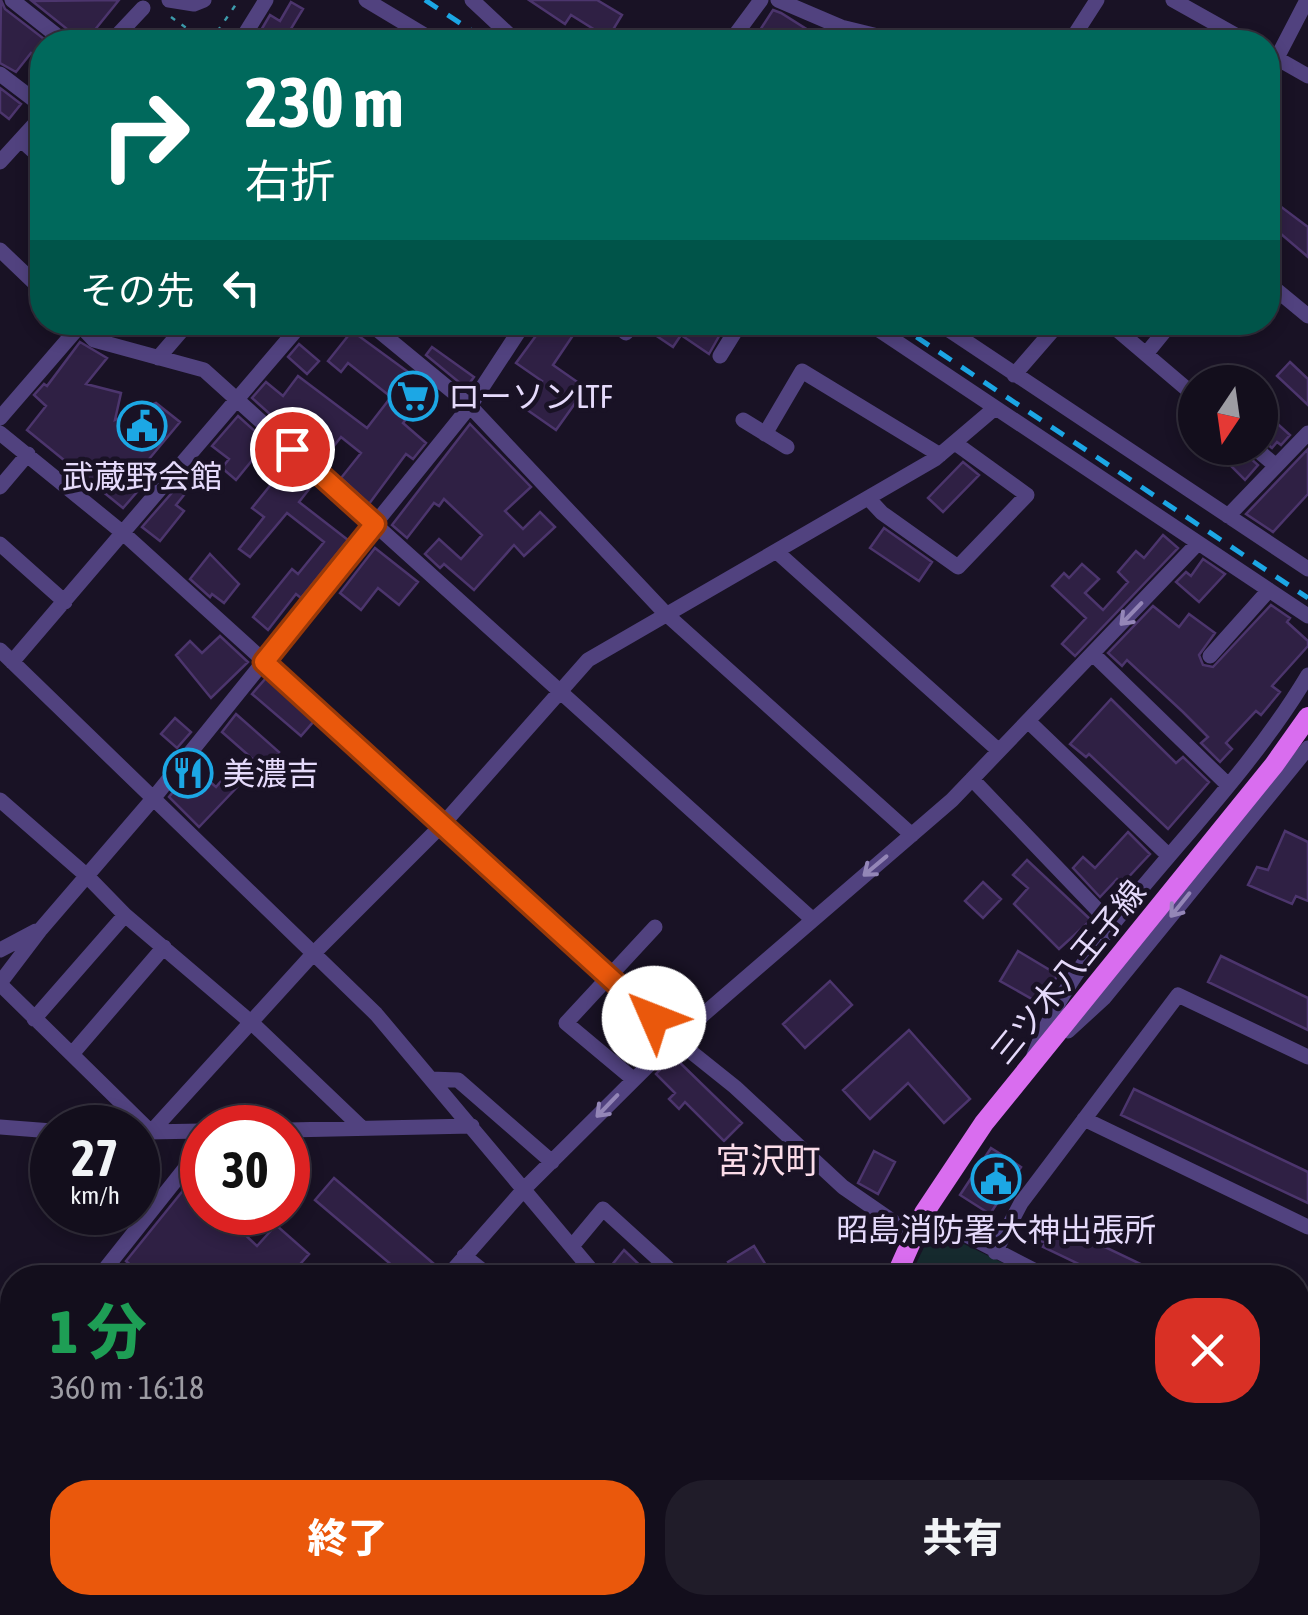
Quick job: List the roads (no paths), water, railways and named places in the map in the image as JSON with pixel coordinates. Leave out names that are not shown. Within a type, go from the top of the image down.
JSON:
[{"type":"main road","name":"三ツ木八王子線","points":[[901,1265],[924,1213],[984,1124],[1274,765],[1308,717]]},
{"type":"street","points":[[12,0],[50,30]]},
{"type":"street","points":[[120,30],[143,4],[194,4],[204,0]]},
{"type":"street","points":[[247,30],[266,0]]},
{"type":"street","points":[[366,0],[416,30]]},
{"type":"street","points":[[472,0],[504,30]]},
{"type":"street","points":[[739,30],[760,0]]},
{"type":"street","points":[[778,0],[853,30]]},
{"type":"street","points":[[1077,30],[1096,0]]},
{"type":"street","points":[[1173,0],[1227,30]]},
{"type":"street","points":[[1280,43],[1307,0]]},
{"type":"street","points":[[1280,60],[1308,76]]},
{"type":"street","points":[[0,74],[30,97]]},
{"type":"street","points":[[0,162],[30,129]]},
{"type":"street","points":[[20,140],[30,149]]},
{"type":"street","points":[[0,250],[30,279]]},
{"type":"street","points":[[1280,293],[1308,316]]},
{"type":"street","points":[[0,418],[70,335]]},
{"type":"street","points":[[90,335],[94,340],[204,370],[812,918]]},
{"type":"street","points":[[158,358],[178,335]]},
{"type":"street","points":[[291,335],[64,602],[6,656],[376,1014],[588,1265]]},
{"type":"street","points":[[384,335],[470,406],[666,614],[912,835]]},
{"type":"street","points":[[119,1105],[0,984],[41,928],[152,800],[470,406],[516,335]]},
{"type":"street","points":[[720,356],[733,335]]},
{"type":"street","points":[[886,335],[1308,616]]},
{"type":"street","points":[[956,335],[1308,569]]},
{"type":"street","points":[[1014,374],[1048,335]]},
{"type":"street","points":[[1123,335],[1178,381]]},
{"type":"street","points":[[1146,354],[1161,335]]},
{"type":"street","points":[[765,434],[802,371],[940,454]]},
{"type":"street","points":[[160,1116],[443,824],[588,660],[868,500],[955,444],[995,408]]},
{"type":"street","points":[[743,420],[787,446]]},
{"type":"street","points":[[0,433],[123,533],[675,1039],[735,1087],[843,1187],[914,1236]]},
{"type":"street","points":[[1228,516],[1308,434]]},
{"type":"street","points":[[868,500],[958,567],[1028,495],[955,444]]},
{"type":"street","points":[[0,487],[28,454]]},
{"type":"street","points":[[457,1265],[526,1188],[675,1039],[972,779],[1198,543]]},
{"type":"street","points":[[0,544],[64,602]]},
{"type":"street","points":[[778,553],[998,750]]},
{"type":"street","points":[[1210,656],[1269,590]]},
{"type":"street","points":[[1093,654],[1227,784]]},
{"type":"street","points":[[1028,1068],[1049,1014],[1080,967],[1287,708],[1308,675]]},
{"type":"street","points":[[1028,720],[1169,856]]},
{"type":"street","points":[[1028,1068],[1104,998],[1308,748]]},
{"type":"street","points":[[972,779],[1112,925]]},
{"type":"street","points":[[0,800],[253,1024],[362,1128]]},
{"type":"street","points":[[34,1019],[125,914]]},
{"type":"street","points":[[633,1079],[566,1023],[655,927]]},
{"type":"street","points":[[0,950],[41,928]]},
{"type":"street","points":[[72,1054],[164,947]]},
{"type":"street","points":[[1080,967],[1095,986]]},
{"type":"street","points":[[995,1252],[1021,1203],[1178,996],[1308,1057]]},
{"type":"street","points":[[432,1079],[458,1080],[552,1162]]},
{"type":"street","points":[[1084,1119],[1308,1227]]},
{"type":"street","points":[[310,1129],[472,1126]]},
{"type":"street","points":[[0,1127],[30,1129]]},
{"type":"street","points":[[108,1265],[180,1175]]},
{"type":"street","points":[[572,1245],[604,1209],[665,1265]]},
{"type":"street","points":[[924,1213],[1022,1265]]},
{"type":"street","points":[[464,1256],[475,1265]]},
{"type":"railway","points":[[425,0],[471,30]]},
{"type":"railway","points":[[914,335],[1308,598]]},
{"type":"place","name":"ローソンLTF","points":[[413,396]]},
{"type":"place","name":"武蔵野会館","points":[[142,426]]},
{"type":"place","name":"美濃吉","points":[[188,773]]},
{"type":"place","name":"昭島消防署大神出張所","points":[[996,1179]]},
{"type":"district","name":"宮沢町","points":[[768,1160]]}]
